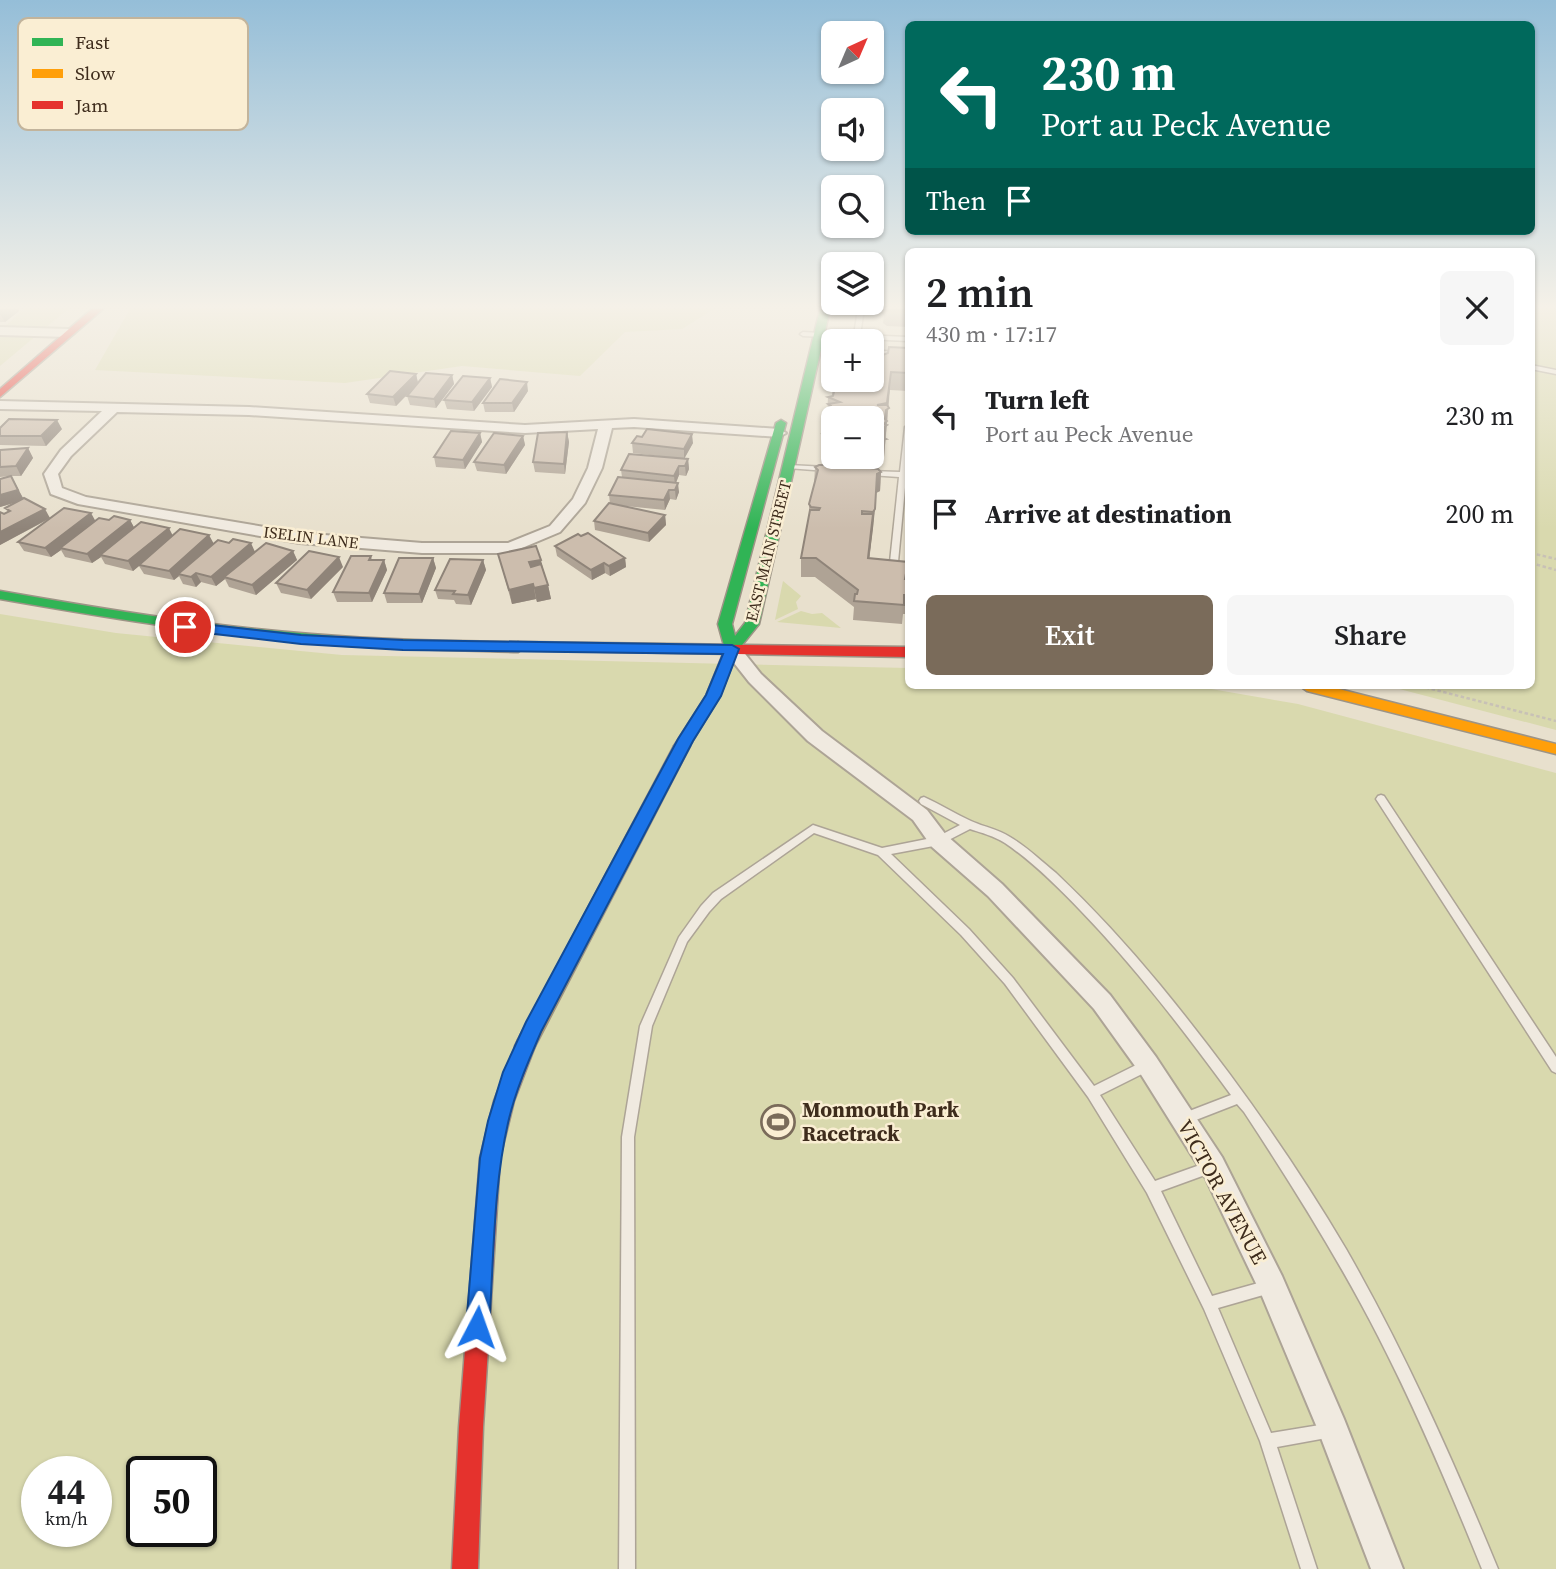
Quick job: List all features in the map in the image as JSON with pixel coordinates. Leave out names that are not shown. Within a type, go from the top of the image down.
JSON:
[{"type":"main road","points":[[0,394],[13,382]]},
{"type":"main road","name":"EAST MAIN STREET","points":[[732,649],[752,624],[789,467],[812,382]]},
{"type":"main road","name":"EAST MAIN STREET","points":[[732,649],[725,624],[784,410]]},
{"type":"main road","points":[[0,595],[185,627],[325,641],[403,645],[732,649],[905,644]]},
{"type":"main road","points":[[465,1569],[485,1203],[498,1121],[513,1072],[533,1028],[686,739],[713,696],[732,649]]},
{"type":"main road","points":[[1320,689],[1556,749]]},
{"type":"street","points":[[0,405],[249,411],[525,429],[645,424],[779,433]]},
{"type":"street","name":"ISELIN LANE","points":[[112,409],[66,453],[51,474],[57,491],[83,501],[300,538],[422,548],[510,548],[555,529],[580,500],[595,468],[606,424]]},
{"type":"street","name":"VICTOR AVENUE","points":[[732,649],[755,678],[815,736],[913,808],[939,841],[995,890],[1102,1002],[1148,1065],[1213,1166],[1272,1286],[1333,1430],[1387,1569]]},
{"type":"street","name":"VICTOR AVENUE","points":[[815,736],[850,748],[924,801]]},
{"type":"street","points":[[924,801],[936,816],[939,841]]},
{"type":"lane","points":[[789,467],[838,470]]},
{"type":"lane","points":[[862,472],[905,475]]},
{"type":"lane","points":[[905,482],[894,562],[905,572]]},
{"type":"lane","points":[[1381,800],[1556,1067]]},
{"type":"lane","name":"VICTOR AVENUE","points":[[924,801],[969,825],[1007,839],[1109,934],[1199,1039],[1302,1185],[1397,1354],[1444,1454],[1490,1569]]},
{"type":"lane","points":[[882,852],[939,841],[969,825]]},
{"type":"lane","points":[[627,1569],[628,1137],[646,1026],[683,940],[717,896],[813,829],[882,852],[965,932],[1009,981],[1092,1093],[1152,1188],[1209,1304],[1266,1441],[1309,1569]]},
{"type":"lane","points":[[1092,1093],[1148,1065]]},
{"type":"lane","points":[[1183,1119],[1240,1097]]},
{"type":"lane","points":[[1152,1188],[1213,1166]]},
{"type":"lane","points":[[1209,1304],[1272,1286]]},
{"type":"lane","points":[[1266,1441],[1333,1430]]},
{"type":"path","points":[[1535,554],[1556,559]]},
{"type":"path","points":[[1535,564],[1556,570]]},
{"type":"path","points":[[1432,689],[1556,721]]},
{"type":"green space","points":[[1535,382],[1556,382],[1556,730],[1399,689],[1535,689]]},
{"type":"green space","points":[[783,581],[801,596],[796,602],[798,609],[775,620]]},
{"type":"green space","points":[[801,611],[822,613],[841,628],[777,622]]},
{"type":"green space","name":"Monmouth Park Racetrack","points":[[0,614],[116,633],[342,655],[905,668],[905,689],[1211,689],[1298,704],[1556,773],[1556,1569],[0,1569]]},
{"type":"building","points":[[379,382],[408,382],[393,397],[367,394]]},
{"type":"building","points":[[418,382],[447,382],[434,399],[407,396]]},
{"type":"building","points":[[458,382],[487,382],[472,402],[444,400]]},
{"type":"building","points":[[498,382],[527,382],[512,403],[483,403]]},
{"type":"building","points":[[884,382],[890,382],[887,403],[877,405],[887,405],[889,408],[886,410],[887,421],[884,424],[884,406],[831,406],[828,404],[840,402],[828,397],[833,396],[834,392],[884,392]]},
{"type":"building","points":[[9,419],[57,420],[41,436],[0,436],[0,428]]},
{"type":"building","points":[[647,429],[692,434],[684,449],[632,443],[637,436],[642,437]]},
{"type":"building","points":[[451,431],[480,433],[463,460],[434,457]]},
{"type":"building","points":[[567,432],[564,464],[533,462],[538,433]]},
{"type":"building","points":[[494,433],[523,436],[504,465],[474,462]]},
{"type":"building","points":[[28,448],[16,466],[0,467],[0,450]]},
{"type":"building","points":[[629,454],[688,459],[685,466],[679,466],[674,476],[621,470]]},
{"type":"building","points":[[819,465],[821,469],[878,469],[881,472],[877,474],[875,509],[873,512],[862,511],[862,514],[873,514],[868,558],[905,562],[904,605],[854,601],[858,590],[816,558],[801,558],[810,510],[820,508],[811,507],[809,504],[818,470],[815,467]]},
{"type":"building","points":[[11,476],[18,490],[0,495],[0,479]]},
{"type":"building","points":[[618,477],[678,483],[675,490],[669,490],[664,500],[609,495]]},
{"type":"building","points":[[24,498],[45,509],[0,532],[0,512],[4,514],[10,511],[5,508]]},
{"type":"building","points":[[609,503],[665,515],[648,533],[594,521]]},
{"type":"building","points":[[64,508],[91,513],[45,548],[18,542]]},
{"type":"building","points":[[114,516],[130,520],[87,554],[60,548],[99,518],[109,520]]},
{"type":"building","points":[[141,522],[169,528],[128,561],[100,555]]},
{"type":"building","points":[[180,529],[209,535],[169,571],[139,565]]},
{"type":"building","points":[[588,533],[625,558],[609,566],[604,563],[591,570],[555,546],[578,534],[581,536]]},
{"type":"building","points":[[233,539],[251,543],[211,577],[196,573],[191,577],[178,574],[218,540],[229,543]]},
{"type":"building","points":[[266,543],[293,551],[252,585],[224,577]]},
{"type":"building","points":[[536,546],[541,560],[529,562],[531,567],[541,564],[548,585],[534,588],[533,584],[509,590],[498,554]]},
{"type":"building","points":[[309,551],[339,557],[307,590],[276,583]]},
{"type":"building","points":[[351,556],[371,556],[369,560],[384,560],[369,593],[333,592]]},
{"type":"building","points":[[399,558],[433,558],[419,594],[384,593]]},
{"type":"building","points":[[450,559],[483,560],[468,595],[435,590]]},
{"type":"traffic: fast","points":[[682,746],[713,696],[732,649],[752,624],[808,382]]},
{"type":"traffic: fast","points":[[732,649],[725,624],[781,423]]},
{"type":"traffic: fast","points":[[0,595],[132,617],[308,639],[435,646],[518,647]]},
{"type":"traffic: slow","points":[[1319,689],[1556,749]]},
{"type":"traffic: slow","points":[[525,1046],[682,746]]},
{"type":"traffic: jam","points":[[0,394],[14,382]]},
{"type":"traffic: jam","points":[[518,647],[905,652]]},
{"type":"traffic: jam","points":[[465,1569],[471,1427],[490,1158],[504,1101],[525,1046]]},
{"type":"place","name":"Monmouth Park Racetrack","points":[[778,1122]]},
{"type":"route","points":[[185,627],[325,641],[403,645],[732,649],[713,696],[686,739],[533,1028],[513,1072],[490,1158],[477,1327]]}]
